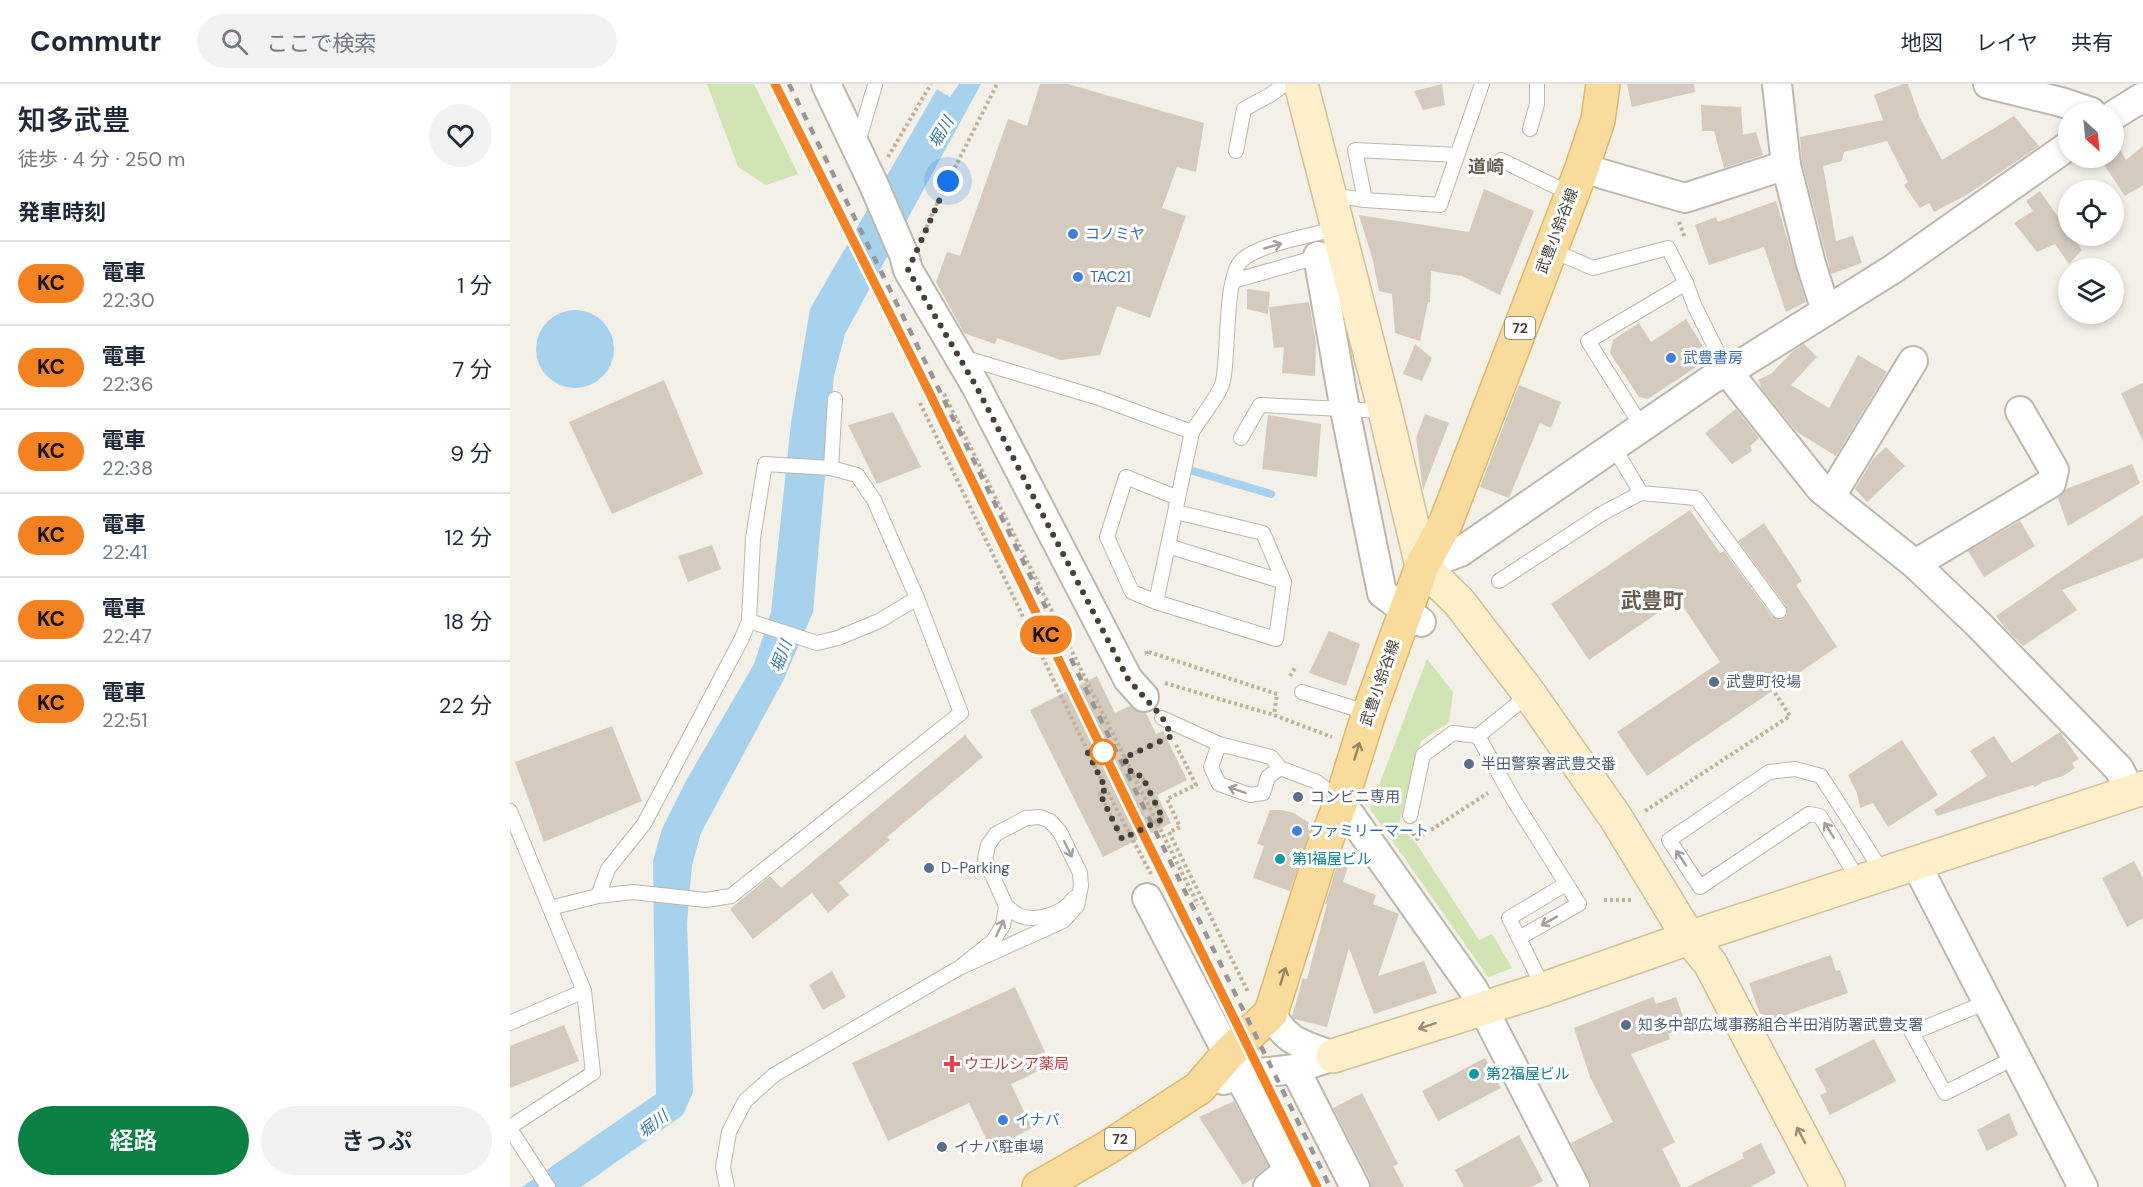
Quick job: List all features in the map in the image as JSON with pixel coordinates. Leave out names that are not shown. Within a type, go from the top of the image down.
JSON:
[{"type":"main road","name":"武豊小鈴谷線","points":[[1267,1018],[1369,713],[1413,616],[1422,566],[1446,522],[1598,120],[1603,84]]},
{"type":"main road","name":"72","points":[[1039,1187],[1107,1148],[1234,1064],[1267,1018]]},
{"type":"street","points":[[826,84],[873,183],[906,263],[976,386],[1128,679],[1152,698]]},
{"type":"street","points":[[1301,84],[1329,194],[1345,410],[1382,593],[1413,616]]},
{"type":"street","points":[[1777,84],[1786,165],[1811,264],[1826,310]]},
{"type":"street","points":[[1988,84],[2060,93],[2075,102]]},
{"type":"street","points":[[2124,107],[2141,93]]},
{"type":"street","points":[[1422,566],[1460,552],[1712,379],[1893,269],[2058,153]]},
{"type":"street","points":[[1576,181],[1685,198],[1786,165]]},
{"type":"street","points":[[1333,245],[1384,411],[1422,566],[1459,602],[1528,692],[1616,818],[1689,938],[1710,963],[1823,1185]]},
{"type":"street","points":[[1831,496],[1913,361]]},
{"type":"street","points":[[1234,1064],[1295,1068],[1544,989],[1915,862],[2136,790],[1978,624],[1915,564],[1821,489],[1727,371]]},
{"type":"street","points":[[1915,564],[2051,483],[2054,470],[2020,411]]},
{"type":"street","points":[[1341,802],[1473,989],[1575,1187]]},
{"type":"street","points":[[1915,862],[2083,1187]]},
{"type":"street","points":[[1150,889],[1234,1064],[1284,1181]]},
{"type":"street","points":[[1267,1018],[1293,1040],[1333,1056]]},
{"type":"street","points":[[1295,1068],[1355,1187]]},
{"type":"lane","points":[[1236,151],[1244,109],[1285,84]]},
{"type":"lane","points":[[1329,194],[1365,200],[1440,206],[1482,84]]},
{"type":"lane","points":[[1530,129],[1537,104],[1537,84]]},
{"type":"lane","points":[[857,148],[875,85]]},
{"type":"lane","points":[[1365,200],[1355,150],[1457,155]]},
{"type":"lane","points":[[1501,160],[1576,181]]},
{"type":"lane","points":[[1233,280],[1333,245]]},
{"type":"lane","points":[[1156,602],[1192,432],[1223,382],[1225,336],[1234,268],[1255,251],[1333,245]]},
{"type":"lane","points":[[1550,250],[1593,268],[1668,248],[1727,371]]},
{"type":"lane","points":[[1642,427],[1588,341],[1686,283]]},
{"type":"lane","points":[[957,355],[1096,397],[1192,432]]},
{"type":"lane","points":[[831,468],[835,399]]},
{"type":"lane","points":[[1241,438],[1260,405],[1384,411]]},
{"type":"lane","points":[[1613,446],[1641,493]]},
{"type":"lane","points":[[550,908],[598,896],[633,892],[706,900],[731,896],[961,713],[917,598],[874,500],[857,475],[831,468],[765,464],[753,538],[749,621],[644,824],[608,869],[598,896]]},
{"type":"lane","points":[[1126,477],[1177,505],[1263,533],[1284,582],[1276,639],[1156,602],[1132,592],[1107,537],[1126,477]]},
{"type":"lane","points":[[1499,581],[1603,513],[1641,493],[1696,498],[1779,611]]},
{"type":"lane","points":[[1168,546],[1284,582]]},
{"type":"lane","points":[[749,621],[817,643],[838,638],[879,621],[917,598]]},
{"type":"lane","points":[[1302,692],[1369,713]]},
{"type":"lane","points":[[1410,816],[1423,755],[1453,733],[1478,736],[1516,705],[1528,692]]},
{"type":"lane","points":[[1152,698],[1219,744],[1271,757],[1280,768],[1317,782],[1341,802]]},
{"type":"lane","points":[[1478,736],[1579,904],[1520,938]]},
{"type":"lane","points":[[1219,744],[1211,767],[1218,784],[1250,795],[1263,794],[1268,777],[1280,768]]},
{"type":"lane","points":[[1795,769],[1821,776],[1871,877],[1820,816],[1809,814],[1700,887],[1669,840],[1769,772],[1795,769]]},
{"type":"lane","points":[[510,811],[584,991],[593,1073],[510,1128],[548,1187]]},
{"type":"lane","points":[[726,1187],[723,1167],[729,1132],[745,1101],[774,1076],[959,968],[1063,921],[1077,906],[1081,886],[1080,873],[1060,832],[1050,821],[1040,817],[1026,818],[996,834],[988,845],[985,860],[1006,906],[1018,915],[1043,918],[1071,902],[1081,886]]},
{"type":"lane","points":[[1544,989],[1509,918],[1566,884]]},
{"type":"lane","points":[[959,968],[993,941],[1003,925],[1006,906]]},
{"type":"lane","points":[[510,1023],[584,991]]},
{"type":"lane","points":[[1987,1002],[1912,1034],[1945,1094],[2016,1057]]},
{"type":"path","points":[[873,183],[932,84]]},
{"type":"path","points":[[906,263],[997,84]]},
{"type":"path","points":[[944,394],[1198,904]]},
{"type":"path","points":[[920,403],[1106,789],[1150,889]]},
{"type":"path","points":[[1274,715],[1277,694],[1146,651],[1152,698],[1274,715],[1337,738],[1353,762]]},
{"type":"path","points":[[1644,812],[1790,716],[1773,690]]},
{"type":"path","points":[[1124,758],[1172,736],[1196,785],[1167,800],[1180,827],[1169,832],[1267,1018]]},
{"type":"path","points":[[1106,789],[1100,794],[1122,839],[1163,819],[1142,776],[1132,774]]},
{"type":"path","points":[[1410,816],[1408,826],[1417,839],[1504,782]]},
{"type":"path","points":[[1604,900],[1637,900]]},
{"type":"green space","points":[[707,84],[754,84],[798,174],[766,185],[738,167]]},
{"type":"green space","points":[[1427,659],[1453,692],[1449,722],[1421,741],[1399,824],[1418,846],[1479,940],[1492,934],[1512,968],[1488,977],[1370,809]]},
{"type":"water","name":"堀川","points":[[959,84],[981,84],[845,334],[834,376],[813,612],[784,679],[701,833],[692,865],[687,923],[693,1092],[683,1115],[581,1187],[522,1187],[656,1094],[653,861],[662,829],[687,779],[754,664],[771,612],[791,423],[810,309],[937,89],[950,97]]},
{"type":"water","points":[[575,310],[590,313],[603,321],[611,334],[614,349],[611,364],[603,377],[590,385],[575,388],[560,385],[547,377],[539,364],[536,349],[539,334],[547,321],[560,313]]},
{"type":"building","name":"コノミヤ","points":[[1040,84],[1068,84],[1204,123],[1196,172],[1177,167],[1162,208],[1186,216],[1150,318],[1117,306],[1100,355],[1061,360],[997,338],[995,344],[964,333],[936,282],[947,252],[960,256],[1008,119],[1027,126]]},
{"type":"building","points":[[1442,84],[1445,105],[1423,110],[1414,91]]},
{"type":"building","points":[[1627,84],[1694,84],[1695,92],[1632,107]]},
{"type":"building","points":[[1908,84],[1920,118],[1942,160],[2014,116],[2039,146],[1968,194],[1934,212],[1929,203],[1920,208],[1904,185],[1908,182],[1887,141],[1844,152],[1842,161],[1823,166],[1836,241],[1853,236],[1862,263],[1831,274],[1802,162],[1800,137],[1883,120],[1874,95]]},
{"type":"building","points":[[1701,105],[1741,107],[1743,135],[1756,132],[1763,155],[1724,168],[1714,131],[1702,131]]},
{"type":"building","points":[[2143,146],[2143,185],[2125,196],[2124,180],[2114,180],[2106,168],[2124,168],[2124,157],[2126,160]]},
{"type":"building","points":[[1484,189],[1534,211],[1500,295],[1462,276],[1431,271],[1430,302],[1428,302],[1420,341],[1395,333],[1392,294],[1379,291],[1373,261],[1359,215],[1469,232]]},
{"type":"building","points":[[2040,191],[2058,217],[2058,246],[2079,246],[2082,250],[2075,258],[2065,258],[2055,244],[2037,252],[2014,223],[2033,211],[2026,201]]},
{"type":"building","points":[[1776,201],[1806,302],[1786,312],[1764,247],[1709,265],[1695,225],[1716,217],[1718,222]]},
{"type":"building","points":[[1247,289],[1270,292],[1268,314],[1247,309]]},
{"type":"building","points":[[1309,302],[1316,343],[1315,376],[1282,373],[1284,347],[1274,348],[1269,307]]},
{"type":"building","points":[[1686,319],[1710,358],[1648,399],[1639,397],[1610,353],[1613,340],[1639,323],[1651,342]]},
{"type":"building","points":[[1415,344],[1432,358],[1422,381],[1403,374]]},
{"type":"building","points":[[1804,344],[1817,357],[1791,385],[1829,408],[1858,355],[1887,372],[1836,456],[1797,432],[1762,389],[1758,380],[1772,373],[1793,351]]},
{"type":"building","points":[[664,380],[703,474],[612,514],[569,422]]},
{"type":"building","points":[[2143,383],[2143,441],[2121,393]]},
{"type":"building","points":[[1519,385],[1561,402],[1551,428],[1540,423],[1509,498],[1480,487]]},
{"type":"building","points":[[1736,409],[1759,438],[1750,446],[1752,451],[1732,464],[1705,433]]},
{"type":"building","points":[[893,412],[921,467],[877,484],[848,425]]},
{"type":"building","points":[[1425,414],[1449,423],[1423,490],[1416,438]]},
{"type":"building","points":[[1268,415],[1321,424],[1317,477],[1262,469]]},
{"type":"building","points":[[1886,447],[1905,466],[1867,502],[1855,489],[1873,459]]},
{"type":"building","points":[[2132,464],[2140,483],[2068,526],[2058,498],[2066,489]]},
{"type":"building","points":[[1690,510],[1720,553],[1724,551],[1772,616],[1781,620],[1787,614],[1786,606],[1738,541],[1764,523],[1802,581],[1796,585],[1837,647],[1647,776],[1617,732],[1720,662],[1678,599],[1589,660],[1551,604]]},
{"type":"building","points":[[2143,515],[2143,558],[2062,590],[2077,610],[2023,646],[1996,616]]},
{"type":"building","points":[[2020,521],[2035,546],[1984,577],[1968,551]]},
{"type":"building","points":[[712,545],[721,569],[688,582],[678,556]]},
{"type":"building","points":[[1329,631],[1360,644],[1346,686],[1309,673]]},
{"type":"building","points":[[1097,676],[1115,713],[1130,706],[1138,712],[1146,713],[1156,734],[1163,731],[1187,780],[1157,795],[1171,823],[1103,857],[1030,710]]},
{"type":"building","points":[[612,726],[642,801],[544,842],[515,762]]},
{"type":"building","points":[[2060,732],[2079,759],[2072,763],[2075,768],[2063,776],[2035,787],[2033,785],[1937,816],[1934,810],[1987,776],[1970,751],[1994,736],[2012,763]]},
{"type":"building","points":[[965,735],[983,757],[887,837],[890,840],[839,883],[849,895],[828,913],[812,893],[753,939],[730,909],[770,876],[781,888]]},
{"type":"building","points":[[1902,740],[1938,795],[1888,827],[1873,803],[1860,808],[1857,793],[1848,775]]},
{"type":"building","name":"第1福屋ビル","points":[[1270,810],[1294,813],[1312,825],[1290,891],[1253,878],[1264,846],[1257,844]]},
{"type":"building","points":[[1341,853],[1351,856],[1343,882],[1376,895],[1373,904],[1399,914],[1378,976],[1424,961],[1437,993],[1374,1014],[1349,948],[1327,1027],[1294,1019],[1292,1016],[1303,978],[1307,979],[1327,904],[1325,904]]},
{"type":"building","points":[[2134,861],[2143,878],[2143,918],[2127,927],[2102,878]]},
{"type":"building","points":[[1831,955],[1836,971],[1840,970],[1848,993],[1763,1023],[1749,983]]},
{"type":"building","points":[[832,971],[846,997],[823,1010],[809,985]]},
{"type":"building","name":"ウエルシア薬局","points":[[1015,987],[1051,1065],[1011,1084],[1032,1128],[991,1149],[969,1103],[888,1141],[852,1063]]},
{"type":"building","points":[[1653,997],[1656,1004],[1676,997],[1687,1027],[1668,1034],[1670,1039],[1631,1054],[1675,1142],[1662,1149],[1681,1187],[1592,1187],[1571,1143],[1613,1122],[1590,1077],[1574,1028]]},
{"type":"building","points":[[564,1025],[579,1061],[510,1088],[510,1046]]},
{"type":"building","points":[[1874,1039],[1896,1081],[1830,1115],[1820,1095],[1827,1092],[1815,1069]]},
{"type":"building","name":"第2福屋ビル","points":[[1485,1058],[1501,1088],[1438,1121],[1422,1091]]},
{"type":"building","points":[[1362,1093],[1398,1164],[1393,1166],[1404,1187],[1371,1187],[1370,1180],[1333,1108]]},
{"type":"building","points":[[1234,1101],[1268,1166],[1243,1185],[1199,1117]]},
{"type":"building","points":[[2009,1113],[2018,1135],[1987,1151],[1977,1130]]},
{"type":"building","points":[[1519,1135],[1543,1181],[1531,1187],[1464,1187],[1455,1170]]},
{"type":"building","points":[[1761,1143],[1776,1173],[1750,1187],[1687,1187],[1744,1158],[1742,1153]]},
{"type":"waterway","points":[[1193,471],[1271,494]]},
{"type":"railway","points":[[775,84],[930,394],[1317,1187]]},
{"type":"railway","points":[[789,84],[1330,1187]]},
{"type":"train","name":"KC","points":[[775,84],[930,394],[1317,1187]]},
{"type":"place","name":"コノミヤ","points":[[1073,234]]},
{"type":"place","name":"TAC21","points":[[1078,277]]},
{"type":"place","name":"武豊書房","points":[[1671,358]]},
{"type":"place","name":"武豊町役場","points":[[1714,682]]},
{"type":"place","name":"半田警察署武豊交番","points":[[1469,764]]},
{"type":"place","name":"コンビニ専用","points":[[1298,797]]},
{"type":"place","name":"ファミリーマート","points":[[1297,831]]},
{"type":"place","name":"第1福屋ビル","points":[[1280,859]]},
{"type":"place","name":"D-Parking","points":[[929,868]]},
{"type":"place","name":"知多中部広域事務組合半田消防署武豊支署","points":[[1626,1025]]},
{"type":"place","name":"ウエルシア薬局","points":[[952,1064]]},
{"type":"place","name":"第2福屋ビル","points":[[1474,1074]]},
{"type":"place","name":"イナバ","points":[[1003,1120]]},
{"type":"place","name":"イナバ駐車場","points":[[942,1147]]},
{"type":"district","name":"道崎","points":[[1486,167]]},
{"type":"district","name":"武豊町","points":[[1652,601]]},
{"type":"route","points":[[948,181],[908,270],[976,386],[1128,679],[1162,717],[1172,736],[1124,758],[1132,774],[1142,776],[1163,819],[1122,839],[1100,794],[1106,789],[1086,749],[1103,752]]}]
